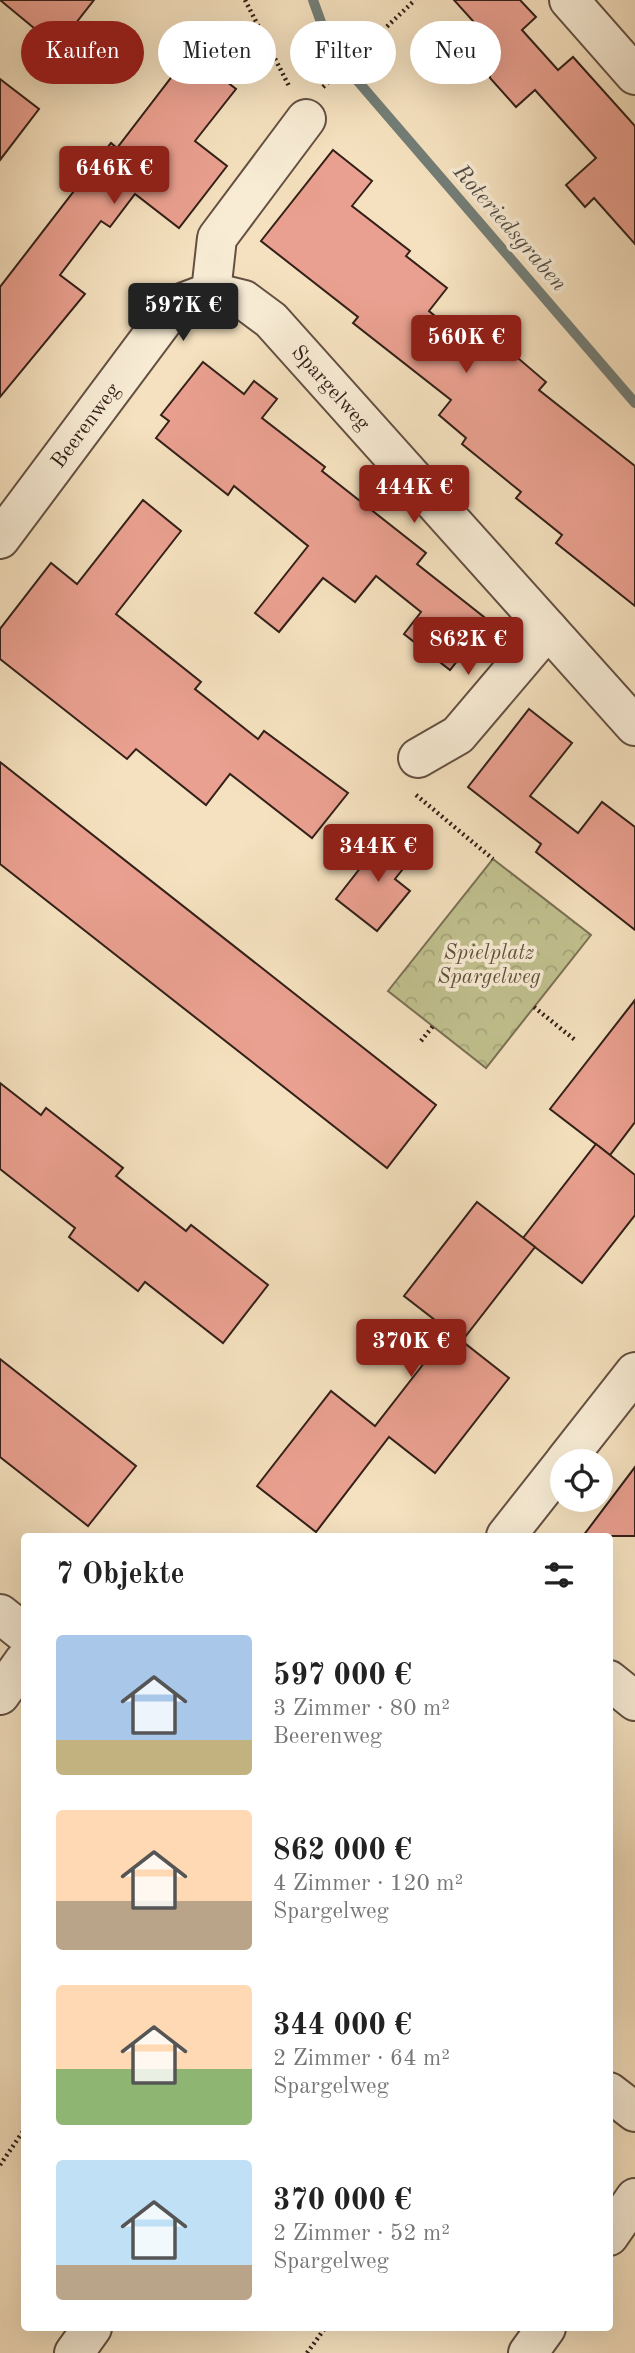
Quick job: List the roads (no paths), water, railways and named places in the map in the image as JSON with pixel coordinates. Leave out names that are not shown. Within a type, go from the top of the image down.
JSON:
[{"type":"street","points":[[569,0],[635,75]]},
{"type":"street","points":[[212,292],[217,237],[306,119]]},
{"type":"street","name":"Beerenweg","points":[[0,539],[174,306],[212,292]]},
{"type":"street","name":"Spargelweg","points":[[212,292],[244,300],[271,320],[635,726]]},
{"type":"street","points":[[418,758],[458,735],[548,629]]},
{"type":"street","points":[[574,1449],[635,1372]]},
{"type":"street","points":[[508,1533],[550,1480]]},
{"type":"street","points":[[0,1614],[21,1631]]},
{"type":"street","points":[[0,1695],[21,1665]]},
{"type":"street","points":[[613,1683],[635,1701]]},
{"type":"street","points":[[613,2095],[635,2112]]},
{"type":"street","points":[[613,2230],[635,2198]]},
{"type":"street","points":[[74,2353],[90,2331]]},
{"type":"street","points":[[528,2353],[544,2331]]},
{"type":"waterway","name":"Roteriedsgraben","points":[[313,0],[321,21]]},
{"type":"waterway","name":"Roteriedsgraben","points":[[360,84],[635,403]]},
{"type":"park label","name":"Spielplatz Spargelweg","points":[[489,964]]}]
